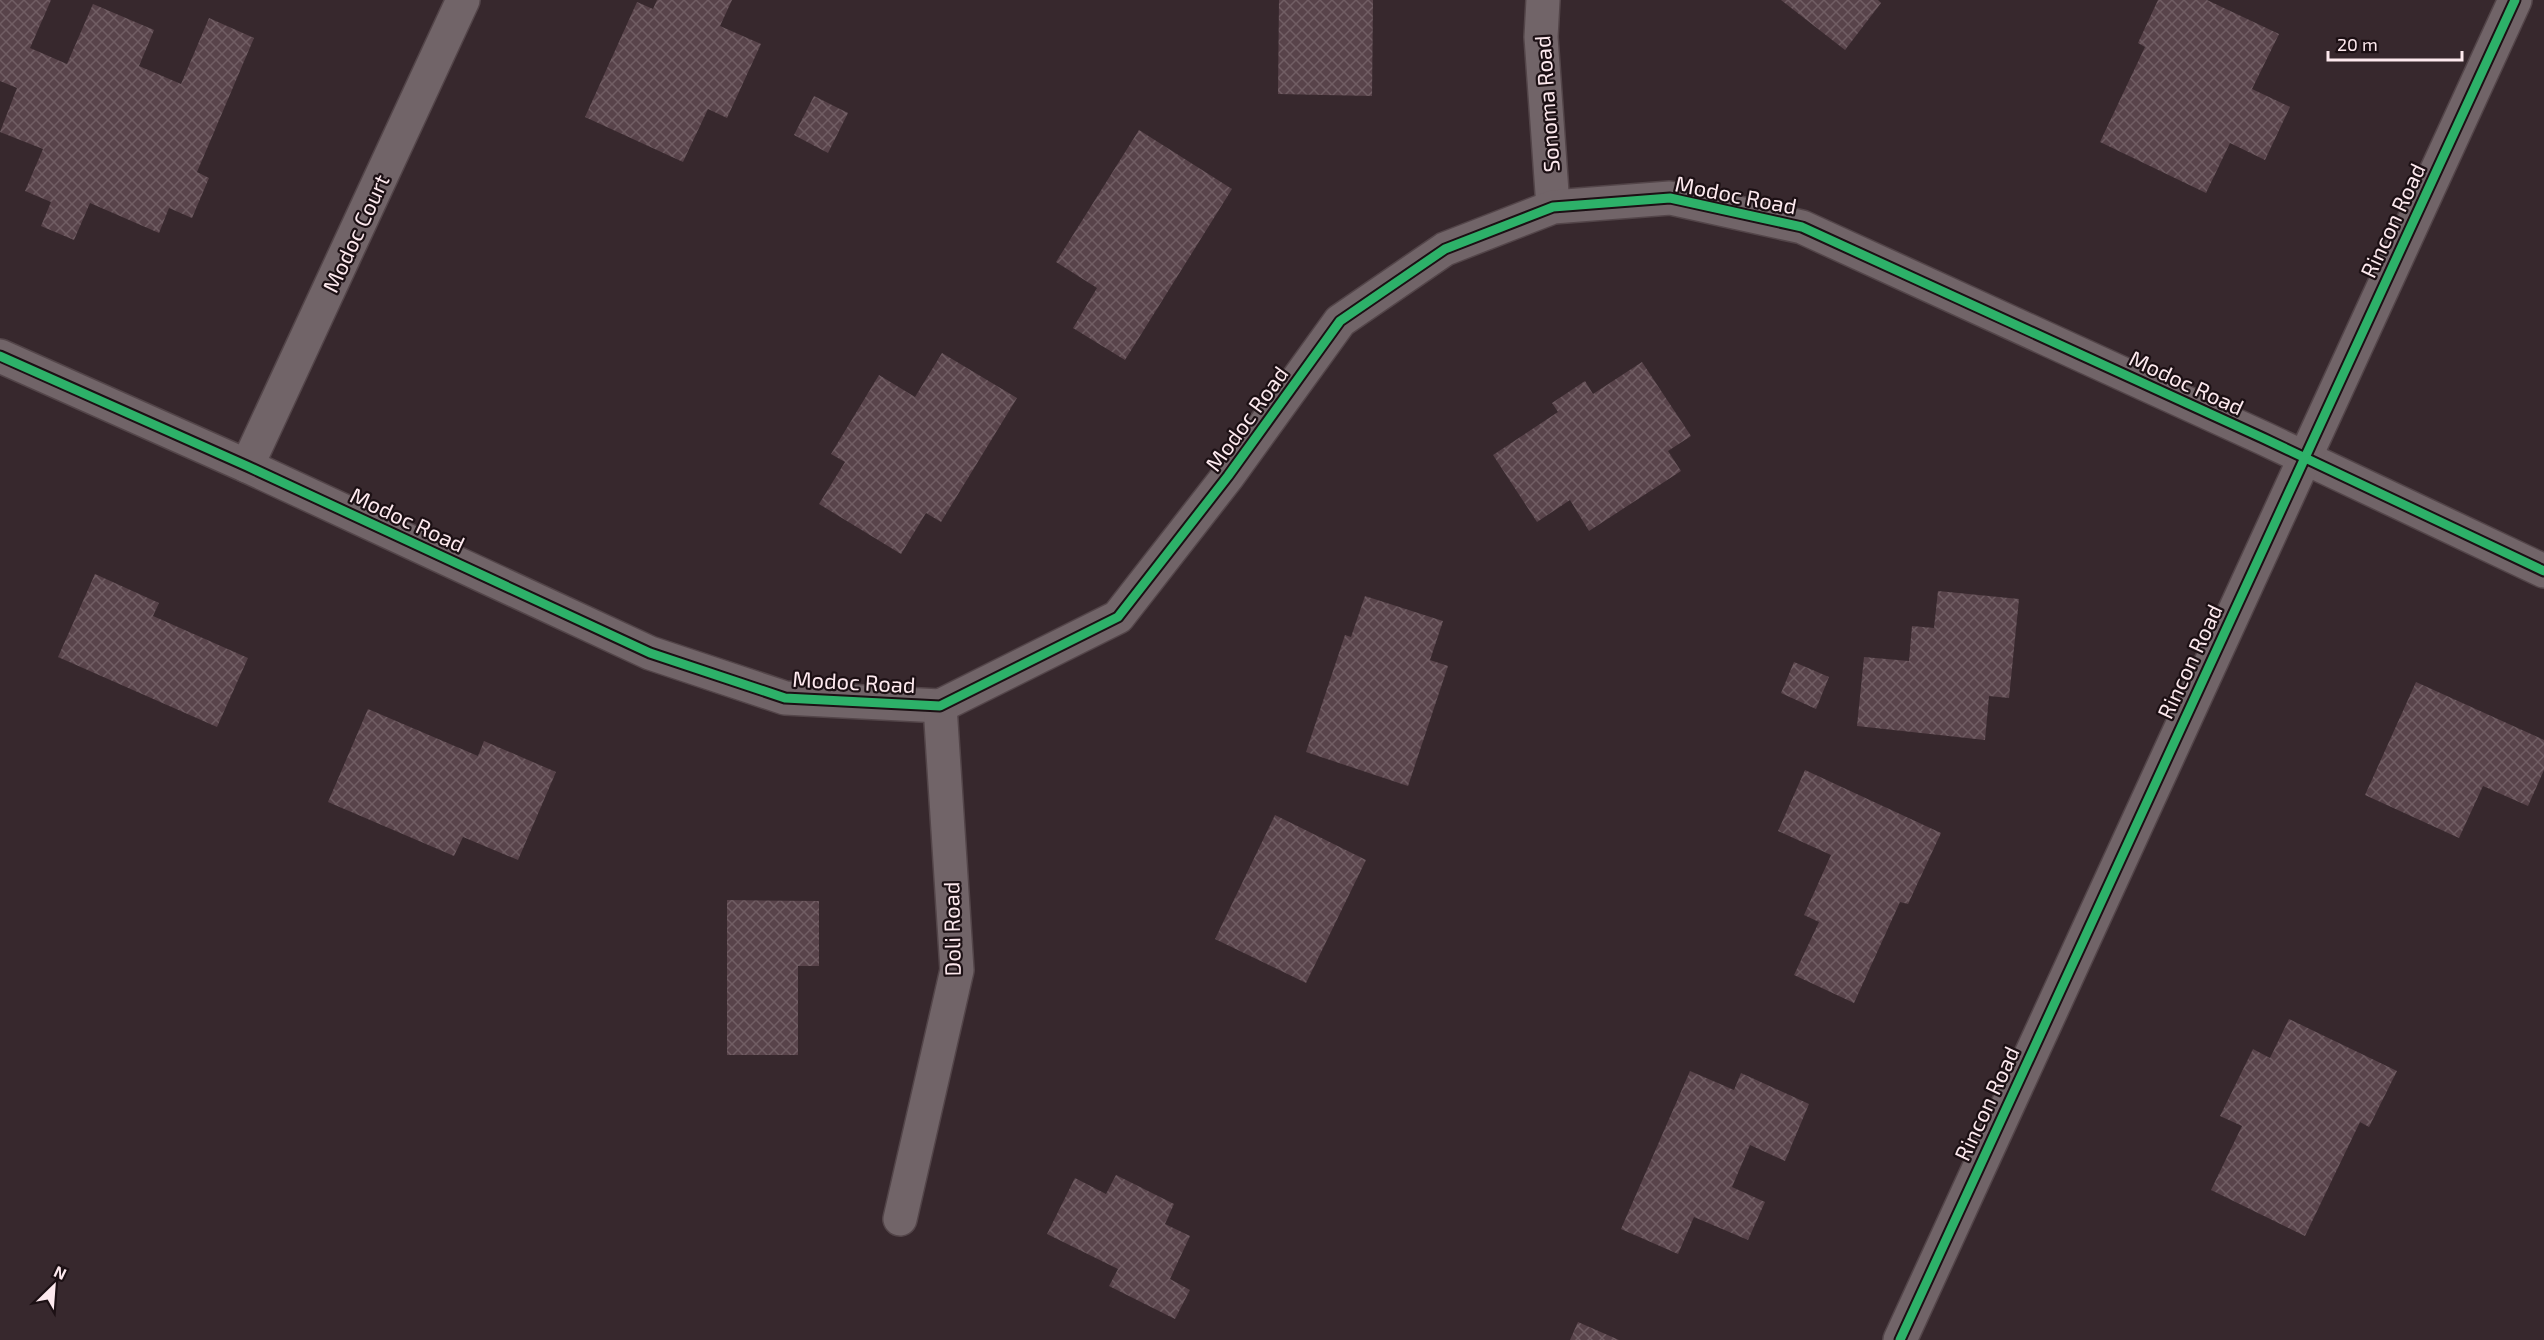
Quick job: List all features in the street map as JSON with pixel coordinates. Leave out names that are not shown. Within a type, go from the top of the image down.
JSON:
[{"type":"street","name":"Modoc Court","points":[[248,466],[463,0]]},
{"type":"street","name":"Sonoma Road","points":[[1543,0],[1541,37],[1553,207]]},
{"type":"street","name":"Rincon Road","points":[[1900,1340],[2515,0]]},
{"type":"street","name":"Modoc Road","points":[[0,356],[248,466],[650,653],[785,698],[940,706],[1118,617],[1228,476],[1340,321],[1445,249],[1553,207],[1670,198],[1802,227],[2304,457],[2544,571]]},
{"type":"street","name":"Doli Road","points":[[900,1219],[957,969],[940,706]]},
{"type":"building","points":[[0,0],[51,0],[30,48],[67,64],[93,4],[154,30],[139,66],[181,84],[209,18],[254,38],[197,172],[209,178],[192,218],[169,208],[159,233],[90,203],[74,240],[41,226],[51,202],[25,191],[43,149],[0,132],[17,88],[0,81]]},
{"type":"building","points":[[657,0],[732,0],[720,26],[761,44],[727,118],[708,109],[683,162],[585,117],[637,2],[653,9]]},
{"type":"building","points":[[1279,0],[1373,0],[1372,96],[1278,94]]},
{"type":"building","points":[[1781,0],[1878,0],[1881,3],[1845,50]]},
{"type":"building","points":[[2158,0],[2207,0],[2279,34],[2252,89],[2290,107],[2265,160],[2230,143],[2206,193],[2100,142],[2145,47],[2138,43]]},
{"type":"building","points":[[814,96],[848,113],[828,153],[794,135]]},
{"type":"building","points":[[1139,130],[1232,189],[1125,360],[1073,328],[1097,288],[1056,262]]},
{"type":"building","points":[[942,353],[1017,398],[941,522],[926,513],[901,554],[819,504],[845,462],[831,454],[879,375],[915,397]]},
{"type":"building","points":[[1642,362],[1691,436],[1668,451],[1681,471],[1589,531],[1570,500],[1537,522],[1493,455],[1558,412],[1552,403],[1585,381],[1593,394]]},
{"type":"building","points":[[95,574],[159,603],[153,616],[248,658],[217,727],[58,657]]},
{"type":"building","points":[[1938,591],[2019,599],[2009,698],[1989,696],[1985,740],[1857,726],[1864,657],[1909,661],[1912,626],[1934,628]]},
{"type":"building","points":[[1365,596],[1443,621],[1430,660],[1448,666],[1408,786],[1306,752],[1345,635],[1351,637]]},
{"type":"building","points":[[1794,662],[1829,677],[1816,709],[1781,693]]},
{"type":"building","points":[[2416,682],[2544,740],[2544,770],[2528,806],[2483,786],[2459,838],[2365,795]]},
{"type":"building","points":[[368,709],[478,756],[484,741],[556,772],[518,860],[463,837],[454,856],[328,802]]},
{"type":"building","points":[[1805,770],[1941,833],[1908,904],[1900,902],[1854,1003],[1794,975],[1819,922],[1804,915],[1831,855],[1778,831]]},
{"type":"building","points":[[1275,815],[1366,860],[1306,983],[1215,939]]},
{"type":"building","points":[[727,900],[819,901],[819,966],[798,966],[798,1055],[727,1055]]},
{"type":"building","points":[[2289,1019],[2397,1071],[2369,1127],[2360,1122],[2305,1236],[2211,1190],[2242,1126],[2220,1116],[2253,1049],[2270,1058]]},
{"type":"building","points":[[1690,1071],[1734,1090],[1741,1073],[1809,1104],[1785,1161],[1750,1145],[1732,1187],[1765,1202],[1748,1240],[1694,1217],[1678,1254],[1621,1229]]},
{"type":"building","points":[[1116,1175],[1174,1204],[1165,1224],[1190,1236],[1170,1279],[1190,1290],[1175,1319],[1109,1286],[1118,1269],[1047,1234],[1075,1178],[1106,1194]]},
{"type":"building","points":[[1578,1322],[1619,1340],[1570,1340]]},
{"type":"cycle path","points":[[1900,1340],[2515,0]]},
{"type":"cycle path","points":[[0,356],[247,466],[650,653],[785,698],[940,706],[1118,617],[1228,476],[1340,321],[1445,249],[1553,207],[1670,198],[1802,227],[2263,438],[2544,571]]}]
